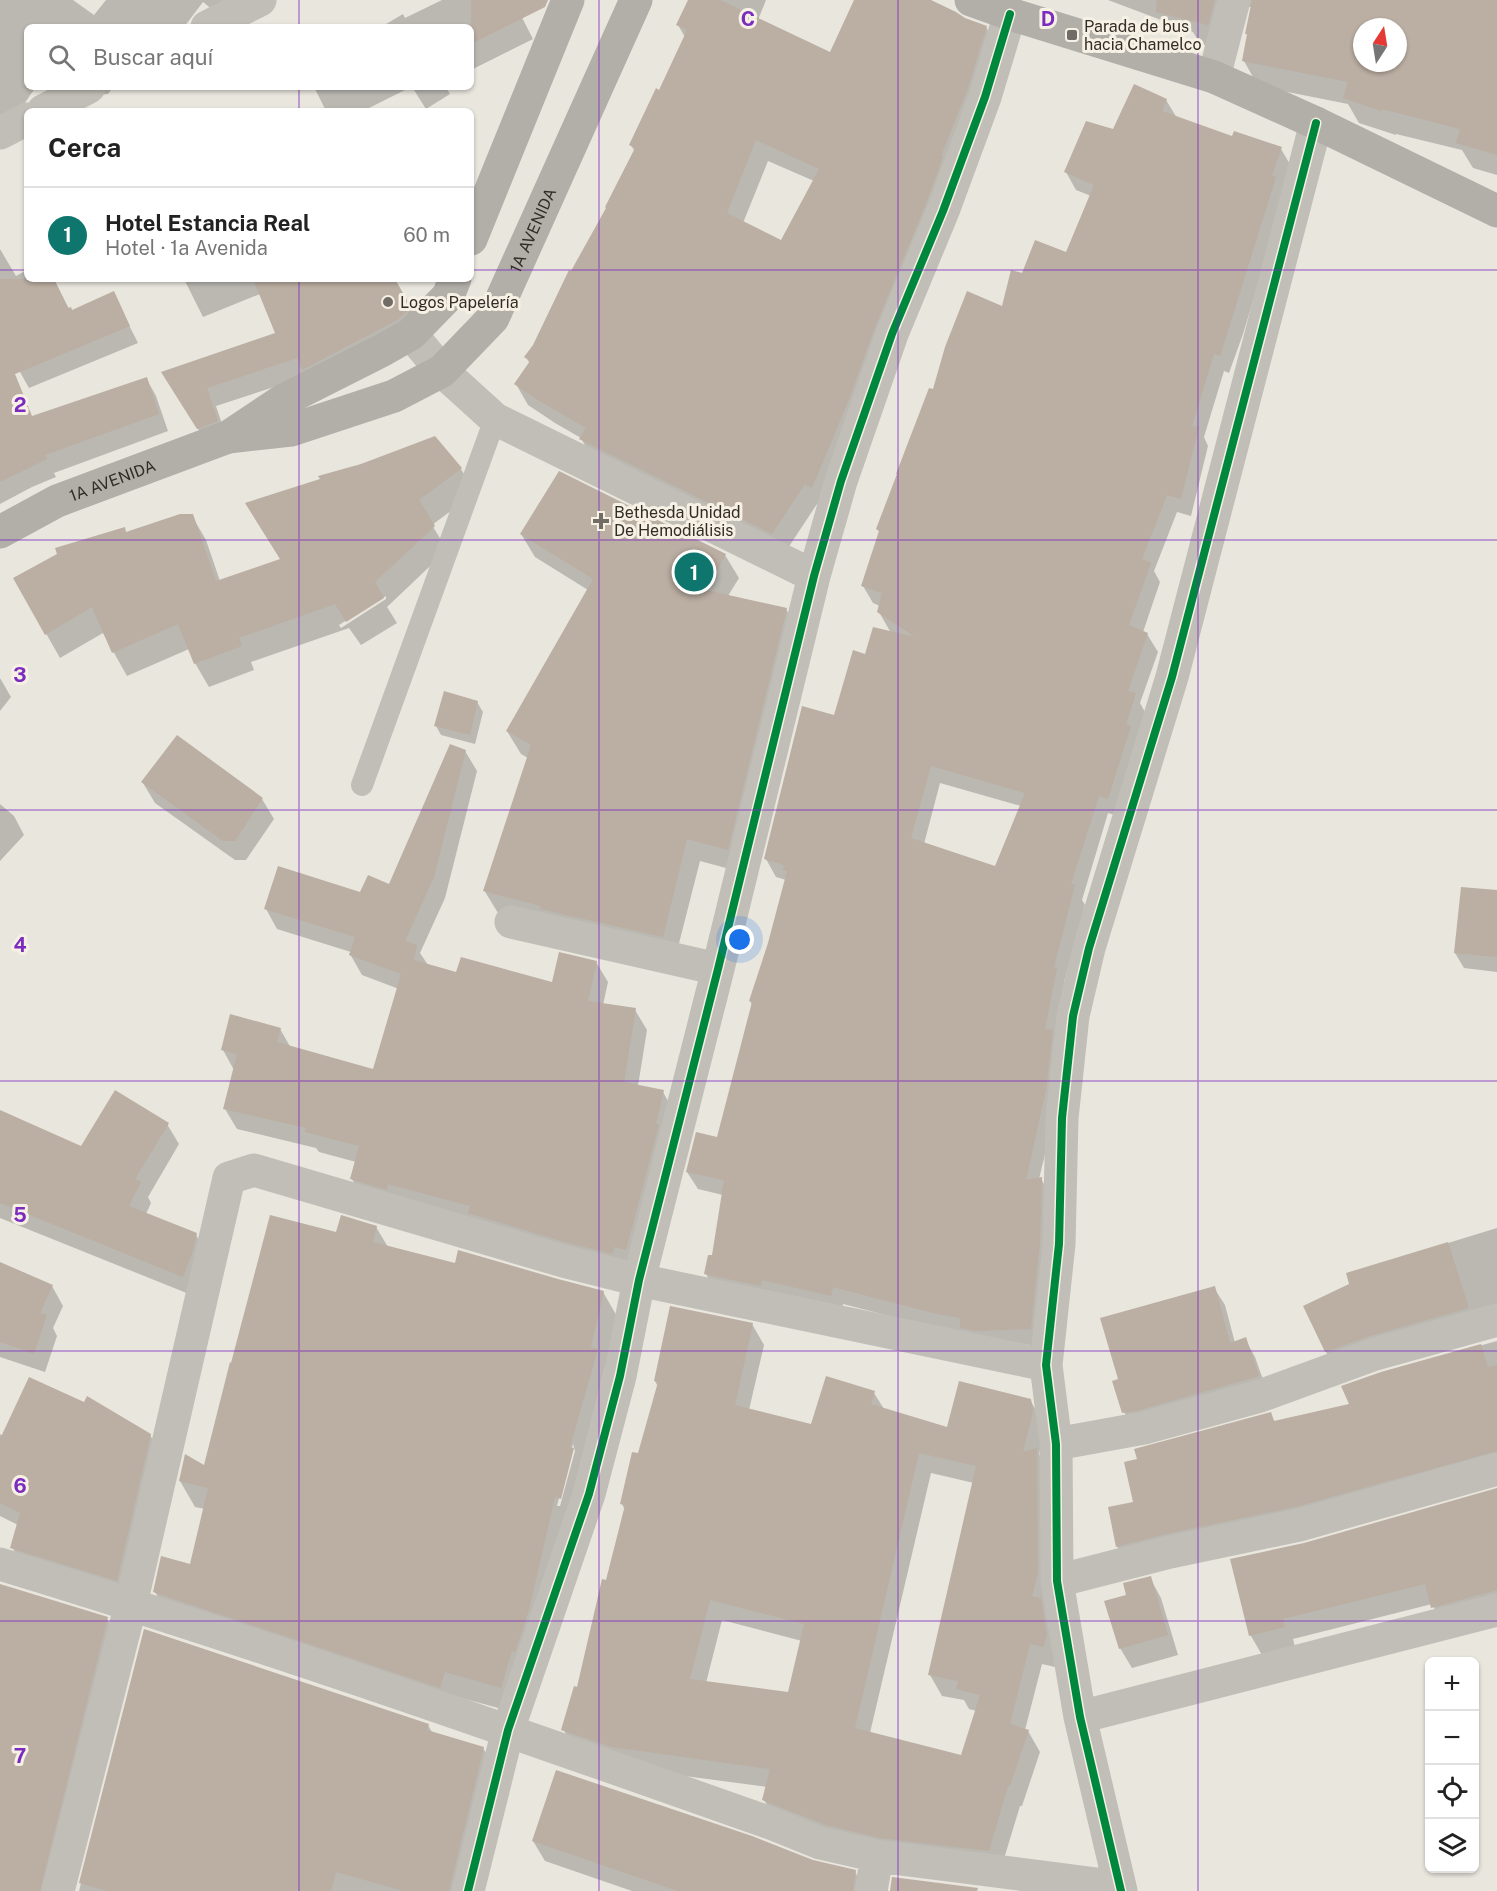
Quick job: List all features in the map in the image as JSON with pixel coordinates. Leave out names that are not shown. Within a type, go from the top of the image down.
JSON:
[{"type":"main road","points":[[474,232],[568,0]]},
{"type":"main road","name":"1A AVENIDA","points":[[228,437],[291,430],[394,396],[442,371],[493,318],[636,0]]},
{"type":"main road","points":[[971,0],[1214,77],[1316,123],[1497,211]]},
{"type":"main road","name":"1A AVENIDA","points":[[0,532],[57,501],[228,437],[282,401],[411,334],[448,296],[454,282]]},
{"type":"street","points":[[213,24],[260,0]]},
{"type":"street","points":[[1214,77],[1234,0]]},
{"type":"street","points":[[468,1891],[508,1731],[589,1494],[620,1376],[639,1280],[814,576],[841,481],[892,334],[943,211],[985,98],[1010,14]]},
{"type":"street","points":[[49,108],[84,90]]},
{"type":"street","points":[[0,133],[24,121]]},
{"type":"street","points":[[0,1564],[392,1690],[773,1824],[820,1843],[878,1856],[1120,1889],[1080,1717],[1057,1581],[1056,1444],[1047,1365],[1059,1244],[1062,1118],[1073,1016],[1089,948],[1172,677],[1316,123]]},
{"type":"street","points":[[411,334],[442,371],[495,419],[814,576]]},
{"type":"street","points":[[511,922],[718,969]]},
{"type":"street","points":[[58,1891],[130,1604],[229,1178],[254,1170],[563,1261],[639,1280],[1047,1365]]},
{"type":"street","points":[[1056,1444],[1144,1428],[1260,1396],[1375,1354],[1497,1320]]},
{"type":"street","points":[[1057,1581],[1170,1552],[1299,1525],[1497,1469]]},
{"type":"street","points":[[1080,1717],[1497,1610]]},
{"type":"street","points":[[871,1891],[878,1856]]},
{"type":"lane","points":[[362,785],[495,419]]},
{"type":"building","points":[[471,0],[548,0],[545,7],[474,42],[474,24],[471,24]]},
{"type":"building","points":[[688,0],[720,0],[830,52],[854,0],[931,0],[965,18],[987,26],[967,91],[941,156],[943,157],[926,204],[812,488],[805,484],[772,534],[579,439],[586,428],[514,384],[530,361],[524,357],[533,345],[569,270],[571,271],[606,208],[635,148],[629,145],[656,88],[659,90],[687,30],[676,25]],"holes":[[[756,140],[819,169],[781,240],[727,213]]]},
{"type":"building","points":[[1157,0],[1215,0],[1208,25],[1156,12]]},
{"type":"building","points":[[1252,0],[1497,0],[1497,155],[1456,143],[1460,129],[1382,109],[1382,111],[1343,98],[1348,82],[1242,61],[1247,34],[1245,34]]},
{"type":"building","points":[[1134,84],[1167,99],[1162,111],[1232,136],[1234,131],[1282,147],[1272,176],[1276,177],[1220,356],[1214,354],[1192,426],[1199,427],[1181,499],[1167,495],[1142,559],[1151,563],[1129,625],[1148,633],[1128,691],[1136,693],[1126,724],[1131,726],[1108,799],[1099,796],[1071,884],[1075,885],[1054,967],[1057,968],[1045,1029],[1053,1030],[1046,1090],[1026,1180],[1042,1177],[1040,1243],[1031,1329],[975,1331],[960,1328],[960,1318],[833,1287],[831,1296],[762,1280],[761,1286],[704,1274],[708,1255],[712,1255],[724,1180],[686,1172],[696,1132],[717,1137],[752,1002],[749,1001],[768,943],[787,871],[783,870],[784,865],[764,859],[802,706],[834,715],[853,650],[865,654],[873,627],[915,637],[877,612],[882,593],[861,586],[879,531],[876,529],[929,388],[933,389],[945,347],[967,291],[1002,306],[1011,270],[1022,273],[1035,240],[1066,252],[1094,185],[1064,172],[1086,121],[1113,129]],"holes":[[[931,766],[1025,793],[995,866],[911,838]]]},
{"type":"building","points":[[0,279],[55,282],[68,308],[71,307],[72,310],[114,291],[130,326],[15,374],[32,416],[147,377],[159,414],[45,455],[47,459],[0,482]]},
{"type":"building","points":[[254,282],[397,282],[411,307],[399,319],[302,370],[297,358],[207,388],[218,421],[197,429],[161,372],[275,333]]},
{"type":"building","points":[[435,436],[462,468],[419,500],[435,526],[375,582],[384,598],[346,622],[335,604],[239,638],[242,646],[194,664],[178,624],[112,653],[92,607],[45,635],[13,578],[57,554],[55,548],[125,527],[126,532],[180,514],[193,514],[216,581],[280,559],[245,503],[320,479],[318,476],[361,464]]},
{"type":"building","points":[[559,471],[726,554],[706,590],[787,608],[728,850],[687,839],[663,937],[540,909],[541,906],[483,891],[531,745],[506,731],[593,579],[520,534]]},
{"type":"building","points":[[444,691],[478,701],[470,735],[434,726]]},
{"type":"building","points":[[177,735],[263,798],[235,841],[223,841],[141,782]]},
{"type":"building","points":[[450,744],[466,750],[434,877],[405,941],[417,945],[414,960],[456,972],[461,957],[552,982],[559,952],[597,961],[588,1001],[636,1008],[624,1082],[664,1090],[656,1124],[659,1125],[626,1250],[614,1247],[613,1254],[568,1243],[468,1213],[470,1206],[388,1184],[387,1190],[350,1179],[359,1146],[305,1132],[306,1128],[223,1109],[237,1054],[221,1050],[230,1014],[281,1028],[277,1042],[373,1069],[401,974],[349,955],[355,937],[264,909],[278,866],[360,892],[368,875],[389,884]]},
{"type":"building","points":[[1461,887],[1497,890],[1497,957],[1454,953]]},
{"type":"building","points":[[115,1090],[169,1123],[135,1179],[141,1182],[129,1206],[197,1233],[183,1277],[0,1203],[0,1110],[81,1146]]},
{"type":"building","points":[[270,1215],[336,1232],[341,1215],[377,1226],[373,1242],[455,1263],[458,1250],[604,1291],[591,1347],[598,1349],[570,1447],[574,1448],[561,1499],[555,1497],[529,1610],[515,1652],[512,1651],[501,1688],[445,1672],[440,1688],[153,1592],[161,1556],[190,1564],[208,1488],[179,1481],[185,1454],[204,1465]]},
{"type":"building","points":[[1448,1242],[1469,1308],[1370,1336],[1325,1352],[1303,1306],[1349,1284],[1346,1273]]},
{"type":"building","points":[[0,1262],[53,1285],[40,1313],[47,1315],[34,1354],[0,1342]]},
{"type":"building","points":[[1215,1286],[1230,1343],[1246,1337],[1259,1376],[1122,1413],[1112,1381],[1118,1379],[1100,1318]]},
{"type":"building","points":[[670,1306],[753,1323],[735,1405],[811,1424],[826,1376],[875,1391],[871,1404],[947,1427],[959,1381],[1031,1399],[1033,1411],[1023,1452],[1037,1448],[1038,1573],[1032,1596],[1041,1598],[1047,1635],[1043,1647],[1030,1644],[1010,1724],[1029,1730],[1010,1786],[1008,1786],[989,1851],[880,1838],[826,1825],[762,1800],[770,1769],[612,1747],[561,1730],[574,1686],[577,1687],[602,1579],[606,1580],[625,1505],[620,1504],[632,1452],[638,1453],[658,1382],[654,1381]],"holes":[[[919,1453],[976,1466],[928,1675],[958,1681],[956,1689],[980,1695],[961,1755],[855,1728]],[[710,1600],[804,1624],[788,1692],[690,1679]]]},
{"type":"building","points":[[1481,1344],[1488,1367],[1497,1365],[1497,1451],[1295,1507],[1116,1547],[1108,1507],[1133,1502],[1124,1462],[1137,1459],[1134,1449],[1271,1412],[1274,1421],[1349,1404],[1341,1386],[1381,1372]]},
{"type":"building","points":[[29,1377],[84,1402],[87,1396],[151,1434],[117,1581],[10,1548],[20,1513],[0,1503],[0,1439]]},
{"type":"building","points":[[1497,1488],[1497,1590],[1431,1608],[1425,1584],[1283,1619],[1285,1627],[1249,1636],[1230,1559],[1304,1543]]},
{"type":"building","points":[[1151,1576],[1168,1635],[1119,1649],[1104,1601],[1126,1595],[1123,1583]]},
{"type":"building","points":[[0,1584],[108,1617],[40,1891],[0,1891]]},
{"type":"building","points":[[144,1629],[429,1724],[427,1730],[484,1747],[449,1891],[404,1891],[336,1872],[331,1891],[108,1891],[79,1883]]},
{"type":"building","points":[[556,1770],[752,1836],[813,1860],[856,1870],[853,1891],[678,1891],[532,1841]]},
{"type":"building","points":[[892,1877],[978,1888],[977,1891],[890,1891]]},
{"type":"cycle path","points":[[468,1891],[508,1730],[589,1494],[620,1376],[639,1280],[814,576],[841,481],[892,334],[943,211],[985,97],[1010,14]]},
{"type":"cycle path","points":[[1121,1891],[1080,1717],[1057,1581],[1056,1444],[1046,1365],[1059,1244],[1062,1118],[1073,1016],[1089,948],[1172,677],[1316,123]]},
{"type":"place","name":"Parada de bus hacia Chamelco","points":[[1072,35]]},
{"type":"place","name":"Logos Papelería","points":[[388,302]]},
{"type":"place","name":"Bethesda Unidad De Hemodiálisis","points":[[601,521]]},
{"type":"place","name":"Hotel Estancia Real","points":[[694,572]]}]
